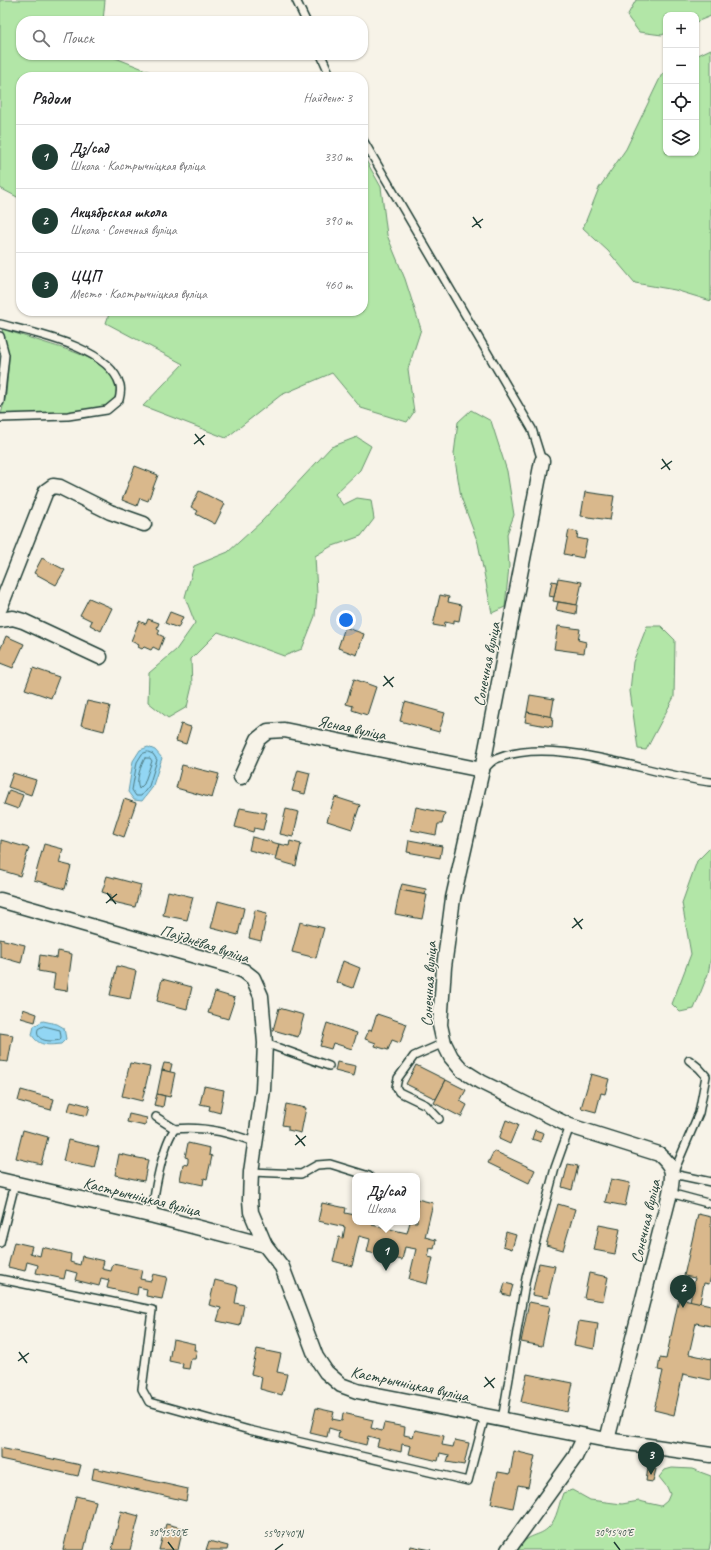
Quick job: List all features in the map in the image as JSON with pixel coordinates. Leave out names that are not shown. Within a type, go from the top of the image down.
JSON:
[{"type":"street","name":"Сонечная вуліца","points":[[542,461],[482,770],[453,898],[444,967],[440,1025],[444,1043],[450,1057],[462,1070],[474,1078],[506,1096],[570,1126],[659,1154],[670,1163],[673,1174],[670,1193],[607,1440]]},
{"type":"street","points":[[0,608],[46,491],[53,486],[60,487],[110,512],[144,524]]},
{"type":"street","points":[[0,620],[13,618],[24,621],[100,657]]},
{"type":"street","name":"Ясная вуліца","points":[[241,777],[258,740],[268,731],[284,730],[482,770]]},
{"type":"street","name":"Паўднёвая вуліца","points":[[0,900],[244,971],[253,978],[261,996],[265,1043],[262,1090],[251,1172],[251,1212],[264,1245]]},
{"type":"street","name":"Кастрычніцкая вуліца","points":[[0,1180],[154,1216],[264,1245],[282,1267],[316,1357],[326,1372],[341,1386],[357,1391],[585,1436],[711,1455]]},
{"type":"street","points":[[508,1550],[576,1457],[585,1436]]},
{"type":"lane","points":[[296,0],[304,16]]},
{"type":"lane","points":[[323,60],[329,72]]},
{"type":"lane","points":[[368,149],[532,429],[542,461]]},
{"type":"lane","points":[[0,324],[57,340],[93,354],[112,370],[121,386],[119,400],[108,410],[68,416],[0,418]]},
{"type":"lane","points":[[0,336],[5,355],[0,402]]},
{"type":"lane","points":[[482,770],[495,760],[511,755],[530,752],[550,752],[601,758],[662,774],[711,782]]},
{"type":"lane","points":[[265,1043],[329,1066]]},
{"type":"lane","points":[[438,1119],[426,1105],[399,1092],[396,1087],[398,1078],[414,1056],[444,1043]]},
{"type":"lane","points":[[689,1060],[706,1076],[699,1113],[673,1174],[711,1182]]},
{"type":"lane","points":[[156,1117],[175,1129],[197,1127],[236,1135],[254,1142]]},
{"type":"lane","points":[[502,1420],[526,1278],[555,1168],[570,1126]]},
{"type":"lane","points":[[154,1216],[152,1205],[165,1148],[170,1135],[175,1129]]},
{"type":"lane","points":[[251,1172],[301,1174],[317,1165],[330,1164],[359,1173]]},
{"type":"lane","points":[[0,1243],[15,1184]]},
{"type":"lane","points":[[670,1193],[711,1204]]},
{"type":"lane","points":[[0,1279],[152,1310],[142,1389],[149,1402],[249,1430],[468,1481],[485,1416]]},
{"type":"green space","points":[[0,0],[105,0],[103,16],[16,16],[16,60],[121,60],[151,72],[16,72],[16,196],[0,188]]},
{"type":"green space","points":[[636,0],[711,0],[711,16],[699,21],[699,12],[663,12],[662,35],[639,32],[627,16]]},
{"type":"green space","points":[[711,49],[711,301],[675,290],[635,283],[608,251],[583,228],[599,188],[626,149],[663,74],[663,156],[699,156],[699,55]]},
{"type":"green space","points":[[368,164],[381,187],[387,235],[405,279],[421,329],[408,369],[414,412],[407,422],[361,408],[332,373],[281,395],[226,438],[143,406],[183,364],[106,323],[108,316],[368,316]]},
{"type":"green space","points":[[2,329],[72,351],[96,362],[106,369],[113,378],[116,389],[114,401],[103,407],[75,413],[1,414],[6,395],[9,355]]},
{"type":"green space","points":[[471,410],[491,421],[507,471],[514,515],[507,534],[509,566],[505,607],[492,613],[478,543],[461,497],[454,454],[458,422]]},
{"type":"green space","points":[[357,437],[371,446],[360,470],[335,494],[343,505],[357,498],[371,500],[374,519],[361,536],[330,547],[315,556],[317,594],[315,616],[302,649],[284,656],[218,632],[191,659],[192,686],[187,707],[168,718],[148,702],[149,673],[176,650],[195,623],[185,597],[194,566],[228,552],[262,521],[331,447]]},
{"type":"green space","points":[[647,626],[661,626],[675,640],[674,697],[646,750],[638,749],[630,691],[633,662]]},
{"type":"green space","points":[[711,847],[711,958],[708,974],[694,1009],[680,1012],[672,1004],[691,954],[682,903],[697,861]]},
{"type":"green space","points":[[672,1468],[692,1469],[711,1476],[711,1540],[709,1550],[517,1550],[525,1540],[541,1533],[552,1524],[563,1493],[572,1490],[590,1500],[622,1504],[639,1501],[661,1506],[667,1501],[670,1494],[667,1487],[659,1477],[665,1470]]},
{"type":"water","points":[[148,747],[155,750],[162,758],[152,788],[142,801],[134,800],[128,792],[133,761],[140,750]]},
{"type":"water","points":[[43,1021],[57,1024],[64,1028],[66,1039],[61,1044],[45,1044],[38,1042],[35,1039],[32,1035],[34,1026]]},
{"type":"building","points":[[135,466],[158,475],[148,501],[140,498],[137,506],[122,500]]},
{"type":"building","points":[[199,491],[225,504],[215,524],[196,514],[198,511],[191,507]]},
{"type":"building","points":[[585,492],[614,496],[610,520],[581,516]]},
{"type":"building","points":[[569,530],[578,532],[577,538],[587,540],[583,558],[564,554]]},
{"type":"building","points":[[42,558],[65,570],[56,585],[34,573]]},
{"type":"building","points":[[558,578],[582,582],[577,605],[553,601]]},
{"type":"building","points":[[552,581],[557,582],[554,597],[549,596]]},
{"type":"building","points":[[440,595],[449,597],[448,602],[462,605],[459,621],[454,620],[454,624],[445,622],[444,627],[433,625]]},
{"type":"building","points":[[89,598],[112,608],[101,631],[90,625],[92,621],[80,615]]},
{"type":"building","points":[[558,602],[577,605],[576,614],[556,610]]},
{"type":"building","points":[[170,612],[183,617],[178,628],[165,623]]},
{"type":"building","points":[[148,619],[159,623],[157,628],[160,630],[158,634],[164,637],[159,650],[153,647],[151,650],[144,647],[142,649],[138,647],[139,645],[131,641],[139,621],[146,624]]},
{"type":"building","points":[[558,626],[580,629],[578,640],[586,642],[584,653],[554,649]]},
{"type":"building","points":[[345,627],[364,634],[357,655],[338,648]]},
{"type":"building","points":[[6,636],[24,644],[13,668],[0,663],[0,650]]},
{"type":"building","points":[[33,668],[59,677],[51,698],[25,689]]},
{"type":"building","points":[[354,679],[376,687],[367,715],[352,710],[353,706],[346,704]]},
{"type":"building","points":[[530,695],[554,699],[551,717],[527,712]]},
{"type":"building","points":[[87,701],[110,706],[104,731],[81,725]]},
{"type":"building","points":[[405,702],[445,713],[439,732],[400,721]]},
{"type":"building","points":[[527,712],[553,717],[552,727],[525,722]]},
{"type":"building","points":[[181,724],[191,727],[186,744],[176,741]]},
{"type":"building","points":[[182,765],[219,774],[212,798],[176,788]]},
{"type":"building","points":[[298,770],[310,773],[305,794],[292,791]]},
{"type":"building","points":[[13,773],[36,780],[31,795],[8,787]]},
{"type":"building","points":[[9,790],[23,795],[18,809],[4,804]]},
{"type":"building","points":[[335,797],[360,805],[352,829],[327,821]]},
{"type":"building","points":[[124,799],[136,803],[124,837],[113,833]]},
{"type":"building","points":[[416,807],[445,813],[442,824],[438,824],[436,835],[411,830]]},
{"type":"building","points":[[240,808],[267,813],[263,830],[254,828],[253,832],[235,827]]},
{"type":"building","points":[[286,809],[299,812],[293,837],[280,834]]},
{"type":"building","points":[[252,837],[279,844],[276,857],[249,850]]},
{"type":"building","points":[[1,840],[29,848],[20,876],[0,870]]},
{"type":"building","points":[[409,840],[442,846],[440,858],[407,852]]},
{"type":"building","points":[[290,841],[301,844],[296,866],[275,860],[279,844],[289,846]]},
{"type":"building","points":[[44,844],[63,849],[59,863],[71,866],[65,889],[34,880]]},
{"type":"building","points":[[107,876],[141,885],[135,907],[109,901],[111,895],[102,892]]},
{"type":"building","points":[[402,884],[426,889],[425,895],[400,890]]},
{"type":"building","points":[[400,890],[427,895],[422,919],[395,914]]},
{"type":"building","points":[[168,891],[193,897],[187,920],[163,915]]},
{"type":"building","points":[[218,901],[244,908],[238,935],[211,928]]},
{"type":"building","points":[[255,910],[267,913],[261,941],[249,938]]},
{"type":"building","points":[[300,922],[324,928],[316,958],[292,952]]},
{"type":"building","points":[[0,939],[25,945],[21,963],[0,957]]},
{"type":"building","points":[[58,951],[72,954],[67,991],[53,989],[55,974],[38,971],[40,955],[57,958]]},
{"type":"building","points":[[343,961],[360,968],[353,988],[336,982]]},
{"type":"building","points":[[117,966],[136,971],[130,999],[110,995]]},
{"type":"building","points":[[162,979],[192,987],[187,1009],[157,1001]]},
{"type":"building","points":[[215,992],[235,998],[228,1019],[208,1013]]},
{"type":"building","points":[[279,1008],[304,1015],[298,1037],[273,1030]]},
{"type":"building","points":[[23,1009],[37,1014],[35,1022],[21,1018]]},
{"type":"building","points":[[377,1014],[407,1024],[400,1043],[392,1040],[388,1050],[375,1046],[376,1043],[365,1039],[369,1030],[371,1031]]},
{"type":"building","points":[[327,1023],[357,1033],[352,1049],[333,1043],[331,1049],[320,1046]]},
{"type":"building","points":[[0,1033],[13,1035],[8,1062],[0,1061]]},
{"type":"building","points":[[337,1062],[356,1066],[354,1076],[335,1071]]},
{"type":"building","points":[[130,1063],[150,1067],[142,1101],[122,1096]]},
{"type":"building","points":[[164,1063],[172,1064],[170,1072],[162,1070]]},
{"type":"building","points":[[416,1065],[446,1080],[436,1099],[406,1084]]},
{"type":"building","points":[[162,1070],[175,1073],[170,1097],[157,1094]]},
{"type":"building","points":[[591,1074],[609,1079],[605,1094],[601,1093],[596,1112],[581,1108]]},
{"type":"building","points":[[446,1080],[466,1090],[460,1101],[467,1105],[461,1117],[434,1103]]},
{"type":"building","points":[[204,1086],[224,1090],[220,1113],[209,1110],[210,1106],[200,1104]]},
{"type":"building","points":[[21,1090],[54,1099],[51,1110],[18,1101]]},
{"type":"building","points":[[157,1094],[165,1096],[163,1107],[154,1105]]},
{"type":"building","points":[[71,1101],[90,1106],[87,1116],[68,1111]]},
{"type":"building","points":[[286,1104],[306,1108],[301,1133],[288,1130],[288,1126],[282,1125]]},
{"type":"building","points":[[129,1114],[147,1118],[145,1126],[127,1122]]},
{"type":"building","points":[[506,1120],[518,1125],[510,1144],[499,1139]]},
{"type":"building","points":[[23,1130],[48,1137],[41,1164],[16,1158]]},
{"type":"building","points":[[535,1130],[544,1133],[541,1142],[532,1139]]},
{"type":"building","points":[[68,1140],[99,1147],[94,1168],[63,1161]]},
{"type":"building","points":[[188,1143],[210,1148],[209,1155],[212,1156],[207,1179],[204,1178],[203,1185],[180,1180],[183,1164],[187,1165],[188,1162],[188,1158],[185,1157]]},
{"type":"building","points":[[494,1151],[535,1170],[529,1183],[488,1163]]},
{"type":"building","points":[[119,1154],[148,1160],[144,1181],[115,1175]]},
{"type":"building","points":[[568,1164],[578,1166],[572,1190],[562,1187]]},
{"type":"building","points":[[611,1179],[630,1183],[625,1206],[605,1202]]},
{"type":"building","points":[[420,1200],[433,1203],[425,1237],[436,1240],[434,1249],[430,1248],[428,1257],[433,1258],[427,1284],[409,1279],[416,1249],[405,1247],[402,1260],[367,1252],[370,1239],[359,1236],[352,1266],[333,1261],[339,1237],[343,1238],[345,1227],[318,1221],[322,1203],[346,1208],[345,1213],[352,1214],[352,1225],[372,1225],[407,1233],[409,1225],[420,1225]]},
{"type":"building","points":[[558,1204],[575,1209],[563,1250],[546,1245]]},
{"type":"building","points":[[698,1214],[711,1217],[711,1276],[709,1284],[704,1283],[700,1303],[690,1301],[695,1278],[684,1276]]},
{"type":"building","points":[[599,1225],[620,1229],[615,1254],[594,1250]]},
{"type":"building","points":[[506,1232],[516,1235],[512,1249],[503,1246]]},
{"type":"building","points":[[14,1242],[32,1246],[30,1253],[40,1256],[42,1247],[71,1254],[70,1262],[80,1265],[82,1256],[104,1261],[102,1269],[111,1271],[113,1264],[142,1270],[140,1279],[151,1281],[153,1274],[167,1277],[162,1299],[146,1296],[147,1289],[138,1287],[137,1295],[107,1288],[109,1280],[101,1278],[99,1286],[75,1280],[77,1273],[66,1270],[64,1279],[36,1273],[38,1265],[27,1262],[25,1271],[8,1267]]},
{"type":"building","points":[[539,1263],[555,1266],[548,1298],[532,1295]]},
{"type":"building","points":[[589,1273],[608,1277],[603,1301],[584,1298]]},
{"type":"building","points":[[215,1280],[238,1286],[235,1303],[244,1305],[240,1326],[217,1321],[221,1308],[209,1305]]},
{"type":"building","points":[[505,1283],[513,1285],[510,1296],[502,1294]]},
{"type":"building","points":[[679,1298],[711,1305],[711,1326],[696,1323],[689,1354],[711,1359],[711,1380],[683,1374],[674,1415],[654,1410],[663,1371],[658,1370],[660,1358],[666,1359]]},
{"type":"building","points":[[529,1302],[550,1306],[542,1346],[521,1342]]},
{"type":"building","points":[[579,1321],[598,1324],[594,1349],[574,1345]]},
{"type":"building","points":[[173,1339],[195,1344],[194,1350],[197,1350],[195,1359],[191,1359],[189,1369],[182,1368],[183,1364],[169,1361]]},
{"type":"building","points":[[257,1349],[281,1354],[277,1372],[287,1374],[282,1395],[260,1389],[262,1377],[251,1374]]},
{"type":"building","points":[[527,1374],[573,1383],[567,1412],[521,1402]]},
{"type":"building","points":[[316,1408],[334,1412],[332,1419],[342,1421],[343,1413],[373,1420],[371,1428],[382,1431],[384,1423],[405,1427],[404,1435],[413,1437],[415,1430],[444,1436],[442,1445],[453,1447],[455,1440],[469,1443],[464,1465],[447,1462],[449,1455],[440,1453],[438,1461],[409,1454],[411,1446],[407,1445],[402,1444],[401,1452],[377,1446],[379,1439],[368,1436],[366,1445],[338,1438],[339,1431],[329,1428],[327,1437],[310,1433]]},
{"type":"building","points":[[0,1448],[81,1465],[78,1476],[0,1459]]},
{"type":"building","points":[[514,1451],[535,1456],[528,1487],[518,1485],[513,1508],[491,1503],[498,1472],[510,1474]]},
{"type":"building","points":[[94,1468],[188,1489],[186,1501],[92,1479]]},
{"type":"building","points":[[648,1468],[656,1469],[653,1482],[646,1481]]},
{"type":"building","points":[[76,1496],[96,1501],[84,1550],[63,1550]]},
{"type":"building","points":[[121,1511],[139,1516],[130,1550],[112,1550]]},
{"type":"building","points":[[166,1524],[183,1528],[178,1550],[159,1550]]},
{"type":"building","points":[[209,1541],[228,1546],[227,1550],[206,1550]]},
{"type":"building","points":[[411,1546],[431,1550],[410,1550]]},
{"type":"place","name":"Дз/сад","points":[[386,1271]]},
{"type":"place","name":"Акцябрская школа","points":[[683,1308]]},
{"type":"place","name":"ЦЦП","points":[[651,1475]]}]
